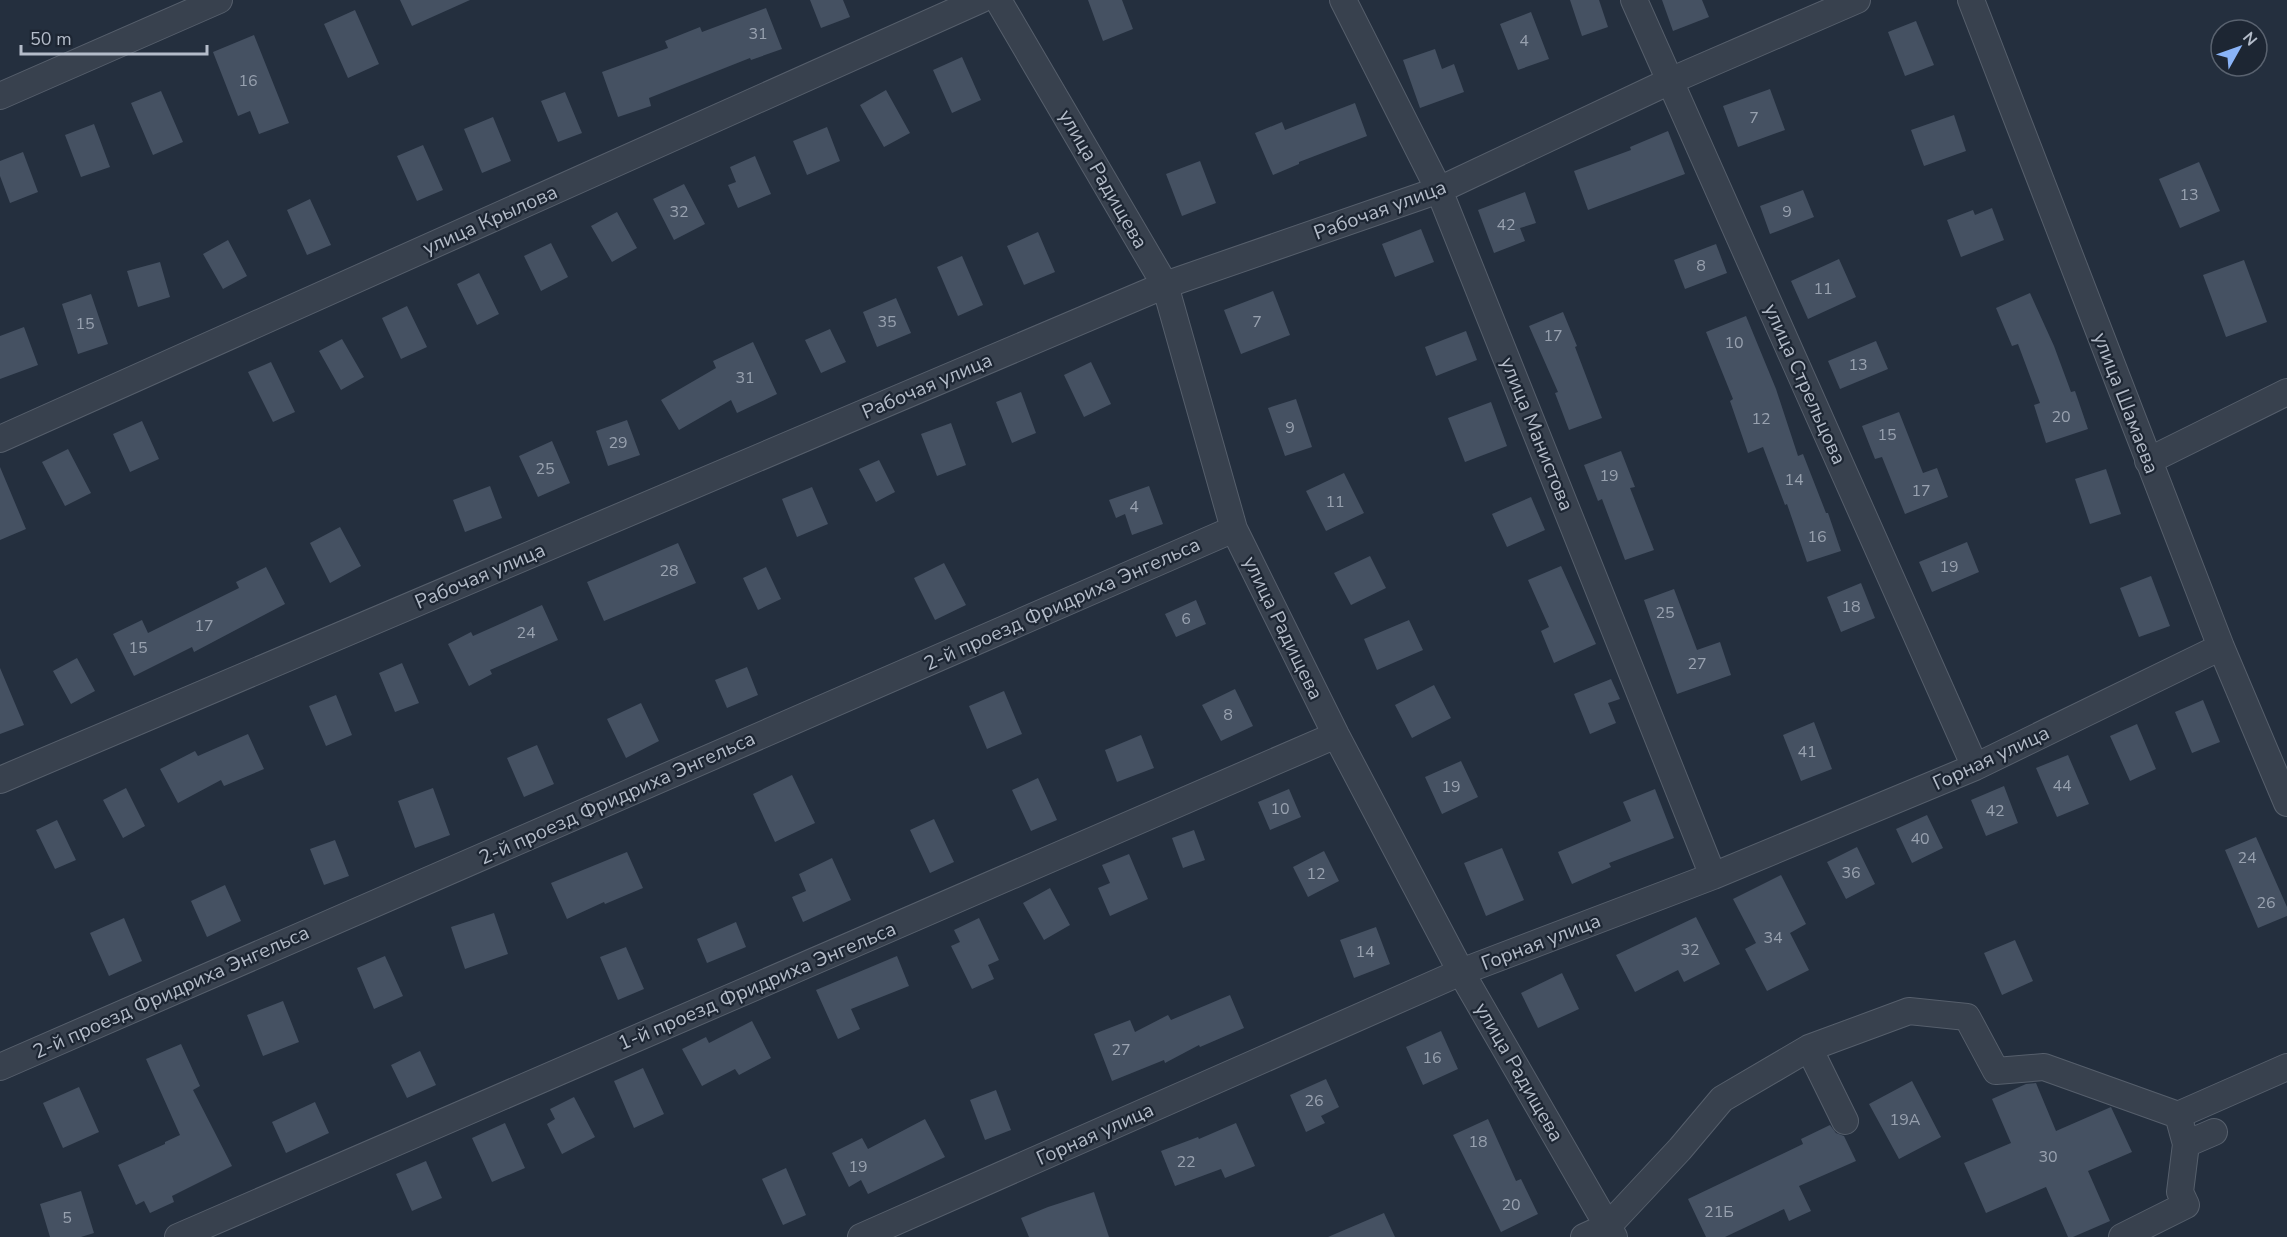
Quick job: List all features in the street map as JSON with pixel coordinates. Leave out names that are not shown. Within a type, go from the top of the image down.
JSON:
[{"type":"street","points":[[0,96],[219,0]]},
{"type":"street","name":"улица Крылова","points":[[0,439],[980,0]]},
{"type":"street","name":"улица Радищева","points":[[998,0],[1165,285],[1234,530],[1336,735],[1461,972],[1611,1232]]},
{"type":"street","name":"улица Манистова","points":[[1343,0],[1439,190],[1713,876]]},
{"type":"street","name":"улица Стрельцова","points":[[1634,0],[1975,767]]},
{"type":"street","name":"Рабочая улица","points":[[0,780],[1165,285],[1439,190],[1670,81],[1857,0]]},
{"type":"street","name":"улица Шамаева","points":[[1971,0],[2221,647],[2287,803]]},
{"type":"street","points":[[2148,461],[2287,392]]},
{"type":"street","name":"2-й проезд Фридриха Энгельса","points":[[0,1067],[1234,530]]},
{"type":"street","name":"Горная улица","points":[[861,1237],[1461,972],[1713,876],[1975,767],[2221,647]]},
{"type":"street","name":"1-й проезд Фридриха Энгельса","points":[[178,1237],[1336,735]]},
{"type":"street","points":[[1584,1237],[1611,1232],[1722,1099],[1809,1048],[1909,1011],[1967,1017],[1996,1071],[2044,1067],[2178,1115],[2287,1067]]},
{"type":"street","points":[[1809,1048],[1845,1121]]},
{"type":"street","points":[[2122,1237],[2186,1205],[2180,1192],[2186,1144],[2178,1115]]},
{"type":"street","points":[[2186,1144],[2214,1132]]},
{"type":"building","points":[[400,0],[470,0],[412,26]]},
{"type":"building","points":[[810,0],[843,0],[850,17],[821,28]]},
{"type":"building","points":[[1088,0],[1122,0],[1133,29],[1103,41]]},
{"type":"building","points":[[1570,0],[1599,0],[1608,27],[1582,36]]},
{"type":"building","points":[[1662,0],[1702,0],[1709,17],[1673,31]]},
{"type":"building","points":[[766,8],[782,49],[751,60],[750,58],[649,98],[651,106],[618,117],[602,72],[668,48],[665,41],[700,27],[702,32]]},
{"type":"building","points":[[355,10],[379,64],[348,78],[324,24]]},
{"type":"building","points":[[1531,12],[1549,59],[1518,70],[1500,24]]},
{"type":"building","points":[[1916,21],[1934,65],[1905,76],[1888,32]]},
{"type":"building","points":[[254,35],[289,123],[259,134],[250,111],[238,116],[213,52]]},
{"type":"building","points":[[1435,49],[1442,69],[1454,64],[1464,92],[1420,108],[1403,60]]},
{"type":"building","points":[[962,57],[981,100],[952,113],[933,70]]},
{"type":"building","points":[[1770,89],[1785,130],[1738,147],[1723,106]]},
{"type":"building","points":[[886,90],[910,133],[884,147],[860,105]]},
{"type":"building","points":[[161,91],[183,142],[153,155],[131,103]]},
{"type":"building","points":[[565,92],[582,133],[558,142],[541,101]]},
{"type":"building","points":[[1355,103],[1367,136],[1299,162],[1273,175],[1255,133],[1282,122],[1285,130]]},
{"type":"building","points":[[1954,115],[1966,151],[1924,166],[1911,130]]},
{"type":"building","points":[[493,117],[511,161],[482,173],[464,129]]},
{"type":"building","points":[[94,124],[110,167],[81,177],[65,135]]},
{"type":"building","points":[[827,127],[840,161],[807,175],[793,141]]},
{"type":"building","points":[[1668,131],[1685,174],[1588,210],[1574,171],[1631,150],[1630,147]]},
{"type":"building","points":[[423,145],[443,190],[417,201],[397,156]]},
{"type":"building","points":[[23,152],[38,192],[10,203],[0,176],[0,161]]},
{"type":"building","points":[[755,156],[771,194],[738,208],[728,185],[736,182],[730,167]]},
{"type":"building","points":[[1200,161],[1216,203],[1182,216],[1166,174]]},
{"type":"building","points":[[2199,162],[2220,211],[2180,228],[2159,179]]},
{"type":"building","points":[[684,184],[705,224],[674,240],[653,199]]},
{"type":"building","points":[[1803,190],[1814,217],[1770,234],[1760,206]]},
{"type":"building","points":[[1525,192],[1536,223],[1520,228],[1525,241],[1494,253],[1478,210]]},
{"type":"building","points":[[310,199],[331,245],[307,255],[287,210]]},
{"type":"building","points":[[1992,208],[2004,240],[1961,257],[1947,220],[1973,210],[1975,215]]},
{"type":"building","points":[[617,212],[637,248],[612,262],[591,226]]},
{"type":"building","points":[[1421,229],[1434,262],[1395,277],[1382,244]]},
{"type":"building","points":[[1038,232],[1055,272],[1024,285],[1007,246]]},
{"type":"building","points":[[228,240],[247,276],[223,289],[203,254]]},
{"type":"building","points":[[551,243],[568,277],[541,291],[524,256]]},
{"type":"building","points":[[1716,244],[1727,273],[1685,289],[1674,260]]},
{"type":"building","points":[[962,256],[983,305],[958,316],[937,267]]},
{"type":"building","points":[[1839,259],[1856,297],[1808,319],[1791,281]]},
{"type":"building","points":[[2244,260],[2267,322],[2226,337],[2203,275]]},
{"type":"building","points":[[160,262],[170,297],[138,307],[127,271]]},
{"type":"building","points":[[479,273],[499,314],[477,325],[457,284]]},
{"type":"building","points":[[1273,291],[1290,335],[1241,354],[1224,310]]},
{"type":"building","points":[[2030,293],[2054,346],[2071,392],[2075,391],[2088,429],[2046,443],[2034,405],[2040,403],[2018,344],[2012,346],[1996,308]]},
{"type":"building","points":[[91,294],[108,344],[78,354],[62,304]]},
{"type":"building","points":[[896,298],[911,333],[877,347],[863,312]]},
{"type":"building","points":[[407,306],[427,347],[401,359],[382,318]]},
{"type":"building","points":[[1563,312],[1602,418],[1569,430],[1555,393],[1558,392],[1529,326]]},
{"type":"building","points":[[1746,316],[1776,389],[1798,456],[1803,454],[1841,551],[1807,562],[1787,504],[1785,505],[1763,447],[1748,453],[1730,401],[1733,399],[1706,332]]},
{"type":"building","points":[[24,327],[38,365],[0,379],[0,336]]},
{"type":"building","points":[[830,329],[846,362],[821,373],[805,340]]},
{"type":"building","points":[[1466,331],[1477,360],[1436,376],[1425,347]]},
{"type":"building","points":[[342,339],[364,377],[341,390],[319,351]]},
{"type":"building","points":[[1876,341],[1888,369],[1840,389],[1828,361]]},
{"type":"building","points":[[753,342],[777,394],[737,413],[731,400],[679,430],[661,400],[716,368],[713,361]]},
{"type":"building","points":[[271,362],[295,412],[273,422],[248,372]]},
{"type":"building","points":[[1091,362],[1111,404],[1084,417],[1064,375]]},
{"type":"building","points":[[1021,392],[1036,433],[1012,443],[996,402]]},
{"type":"building","points":[[1296,399],[1312,447],[1285,456],[1268,408]]},
{"type":"building","points":[[1491,402],[1507,446],[1465,462],[1448,418]]},
{"type":"building","points":[[1899,412],[1923,473],[1937,468],[1948,497],[1905,514],[1882,457],[1875,459],[1862,426]]},
{"type":"building","points":[[627,420],[640,455],[608,466],[596,431]]},
{"type":"building","points":[[142,421],[159,459],[130,472],[113,434]]},
{"type":"building","points":[[951,423],[966,465],[937,476],[921,434]]},
{"type":"building","points":[[552,441],[570,483],[538,497],[519,456]]},
{"type":"building","points":[[68,449],[91,493],[65,506],[42,462]]},
{"type":"building","points":[[1621,451],[1635,487],[1630,488],[1654,550],[1625,560],[1602,499],[1598,501],[1584,465]]},
{"type":"building","points":[[879,460],[895,492],[876,502],[859,469]]},
{"type":"building","points":[[0,467],[26,529],[0,540]]},
{"type":"building","points":[[2106,469],[2121,514],[2090,524],[2075,479]]},
{"type":"building","points":[[1344,473],[1364,513],[1326,531],[1306,491]]},
{"type":"building","points":[[490,486],[502,518],[465,532],[453,500]]},
{"type":"building","points":[[1149,486],[1163,524],[1132,535],[1125,514],[1116,518],[1109,500]]},
{"type":"building","points":[[812,487],[828,524],[797,537],[782,499]]},
{"type":"building","points":[[1531,497],[1545,530],[1507,547],[1492,514]]},
{"type":"building","points":[[340,527],[361,566],[330,583],[310,543]]},
{"type":"building","points":[[1967,542],[1979,572],[1932,592],[1919,562]]},
{"type":"building","points":[[678,543],[696,583],[604,621],[587,582]]},
{"type":"building","points":[[1370,556],[1386,588],[1351,605],[1334,573]]},
{"type":"building","points":[[944,563],[966,605],[935,620],[914,578]]},
{"type":"building","points":[[1561,566],[1596,644],[1554,663],[1541,631],[1549,627],[1528,580]]},
{"type":"building","points":[[266,567],[285,604],[194,652],[192,647],[134,676],[113,634],[142,620],[148,633],[239,588],[236,582]]},
{"type":"building","points":[[766,567],[781,599],[758,610],[743,578]]},
{"type":"building","points":[[2151,576],[2170,626],[2139,637],[2120,588]]},
{"type":"building","points":[[1861,583],[1875,618],[1841,632],[1827,597]]},
{"type":"building","points":[[1674,589],[1697,650],[1720,642],[1731,675],[1677,694],[1644,600]]},
{"type":"building","points":[[1196,600],[1206,624],[1176,637],[1165,614]]},
{"type":"building","points":[[542,605],[558,640],[490,670],[492,674],[469,686],[448,644],[471,632],[473,636]]},
{"type":"building","points":[[1409,620],[1423,650],[1377,670],[1364,639]]},
{"type":"building","points":[[77,658],[95,691],[71,704],[53,671]]},
{"type":"building","points":[[402,663],[419,703],[395,712],[379,673]]},
{"type":"building","points":[[747,667],[758,695],[727,708],[715,680]]},
{"type":"building","points":[[0,668],[24,725],[0,734]]},
{"type":"building","points":[[1611,679],[1620,699],[1608,703],[1616,723],[1590,734],[1574,694]]},
{"type":"building","points":[[1434,685],[1451,718],[1412,738],[1395,705]]},
{"type":"building","points":[[1235,689],[1253,726],[1221,741],[1202,705]]},
{"type":"building","points":[[1004,691],[1022,734],[987,749],[969,706]]},
{"type":"building","points":[[336,695],[352,735],[326,746],[309,706]]},
{"type":"building","points":[[2203,700],[2220,742],[2192,753],[2175,712]]},
{"type":"building","points":[[641,703],[659,741],[626,758],[607,719]]},
{"type":"building","points":[[1814,722],[1832,769],[1801,781],[1783,735]]},
{"type":"building","points":[[2137,724],[2156,769],[2130,781],[2110,736]]},
{"type":"building","points":[[248,734],[264,769],[224,786],[221,780],[178,803],[160,769],[195,751],[198,756]]},
{"type":"building","points":[[1141,735],[1154,768],[1117,782],[1105,750]]},
{"type":"building","points":[[537,745],[554,784],[524,797],[507,758]]},
{"type":"building","points":[[2068,755],[2089,804],[2057,817],[2036,768]]},
{"type":"building","points":[[1461,761],[1478,797],[1442,814],[1425,777]]},
{"type":"building","points":[[792,775],[815,823],[775,842],[753,794]]},
{"type":"building","points":[[1038,778],[1057,820],[1031,831],[1012,790]]},
{"type":"building","points":[[2004,786],[2018,823],[1986,836],[1971,800]]},
{"type":"building","points":[[126,788],[145,826],[123,838],[103,800]]},
{"type":"building","points":[[433,788],[450,835],[415,848],[398,801]]},
{"type":"building","points":[[1289,789],[1301,817],[1270,830],[1258,802]]},
{"type":"building","points":[[1655,789],[1674,838],[1609,863],[1611,867],[1572,884],[1558,852],[1631,821],[1623,802]]},
{"type":"building","points":[[1927,815],[1943,848],[1912,863],[1896,829]]},
{"type":"building","points":[[934,819],[954,862],[930,873],[910,830]]},
{"type":"building","points":[[57,820],[76,860],[55,869],[36,830]]},
{"type":"building","points":[[1194,830],[1205,860],[1183,868],[1172,838]]},
{"type":"building","points":[[2256,837],[2287,907],[2287,916],[2258,928],[2225,850]]},
{"type":"building","points":[[335,840],[349,876],[324,885],[310,849]]},
{"type":"building","points":[[1857,847],[1875,884],[1846,899],[1827,862]]},
{"type":"building","points":[[1502,848],[1524,900],[1486,916],[1464,863]]},
{"type":"building","points":[[1324,851],[1339,881],[1308,897],[1293,867]]},
{"type":"building","points":[[627,852],[643,888],[567,919],[551,883]]},
{"type":"building","points":[[1129,854],[1148,899],[1110,916],[1098,888],[1110,883],[1102,865]]},
{"type":"building","points":[[832,858],[851,900],[803,922],[792,897],[806,891],[799,874]]},
{"type":"building","points":[[1781,875],[1806,924],[1790,933],[1809,970],[1767,991],[1745,949],[1756,943],[1733,899]]},
{"type":"building","points":[[225,885],[241,921],[207,937],[191,901]]},
{"type":"building","points":[[1050,888],[1070,925],[1044,940],[1023,903]]},
{"type":"building","points":[[494,913],[508,954],[465,969],[451,927]]},
{"type":"building","points":[[1696,917],[1720,964],[1684,982],[1678,970],[1635,992],[1616,955]]},
{"type":"building","points":[[124,918],[142,961],[109,976],[90,933]]},
{"type":"building","points":[[979,918],[999,960],[988,965],[994,979],[972,989],[951,946],[960,942],[954,930]]},
{"type":"building","points":[[736,922],[746,947],[707,963],[697,939]]},
{"type":"building","points":[[1376,927],[1390,964],[1354,978],[1340,940]]},
{"type":"building","points":[[2015,940],[2033,981],[2002,995],[1984,953]]},
{"type":"building","points":[[626,947],[644,989],[618,1000],[600,957]]},
{"type":"building","points":[[385,956],[403,996],[374,1009],[357,968]]},
{"type":"building","points":[[897,956],[909,986],[851,1009],[860,1029],[838,1039],[816,990]]},
{"type":"building","points":[[1562,973],[1579,1009],[1538,1028],[1521,993]]},
{"type":"building","points":[[1230,995],[1244,1028],[1200,1047],[1199,1045],[1165,1063],[1164,1060],[1112,1081],[1094,1034],[1130,1020],[1135,1032],[1168,1015],[1171,1020]]},
{"type":"building","points":[[283,1001],[299,1042],[263,1056],[247,1015]]},
{"type":"building","points":[[752,1021],[771,1058],[739,1075],[735,1069],[702,1086],[682,1049],[706,1037],[709,1043]]},
{"type":"building","points":[[1441,1031],[1458,1069],[1423,1085],[1406,1047]]},
{"type":"building","points":[[181,1044],[200,1086],[193,1090],[232,1166],[172,1196],[174,1202],[150,1213],[144,1201],[136,1205],[118,1165],[180,1135],[146,1059]]},
{"type":"building","points":[[420,1051],[436,1085],[407,1098],[391,1065]]},
{"type":"building","points":[[643,1068],[664,1114],[634,1128],[614,1081]]},
{"type":"building","points":[[1326,1079],[1339,1107],[1321,1116],[1325,1123],[1306,1132],[1290,1095]]},
{"type":"building","points":[[1912,1081],[1941,1137],[1899,1159],[1869,1104]]},
{"type":"building","points":[[2036,1083],[2056,1131],[2111,1107],[2132,1152],[2088,1171],[2110,1221],[2073,1237],[2068,1237],[2046,1187],[1986,1213],[1964,1163],[2011,1143],[1992,1099],[2026,1084]]},
{"type":"building","points":[[79,1087],[99,1132],[63,1148],[43,1103]]},
{"type":"building","points":[[996,1090],[1011,1130],[985,1140],[970,1100]]},
{"type":"building","points":[[574,1097],[595,1137],[562,1154],[547,1124],[555,1119],[550,1109]]},
{"type":"building","points":[[315,1102],[329,1133],[286,1153],[272,1122]]},
{"type":"building","points":[[925,1119],[945,1157],[868,1194],[861,1180],[849,1187],[832,1153],[862,1138],[868,1149]]},
{"type":"building","points":[[1488,1119],[1516,1181],[1521,1179],[1538,1214],[1501,1232],[1453,1135]]},
{"type":"building","points":[[505,1123],[525,1168],[492,1182],[472,1138]]},
{"type":"building","points":[[1236,1123],[1255,1166],[1225,1178],[1221,1169],[1175,1186],[1161,1151],[1198,1137],[1199,1139]]},
{"type":"building","points":[[1830,1125],[1836,1133],[1844,1136],[1856,1161],[1799,1186],[1811,1211],[1789,1221],[1784,1209],[1725,1237],[1706,1237],[1688,1199],[1803,1144],[1801,1139]]},
{"type":"building","points":[[426,1161],[442,1198],[412,1211],[396,1174]]},
{"type":"building","points":[[786,1168],[806,1215],[783,1225],[762,1179]]},
{"type":"building","points":[[81,1191],[94,1233],[81,1237],[50,1237],[40,1204]]},
{"type":"building","points":[[1094,1192],[1109,1237],[1029,1237],[1021,1218]]},
{"type":"building","points":[[1384,1213],[1395,1237],[1328,1237]]}]
